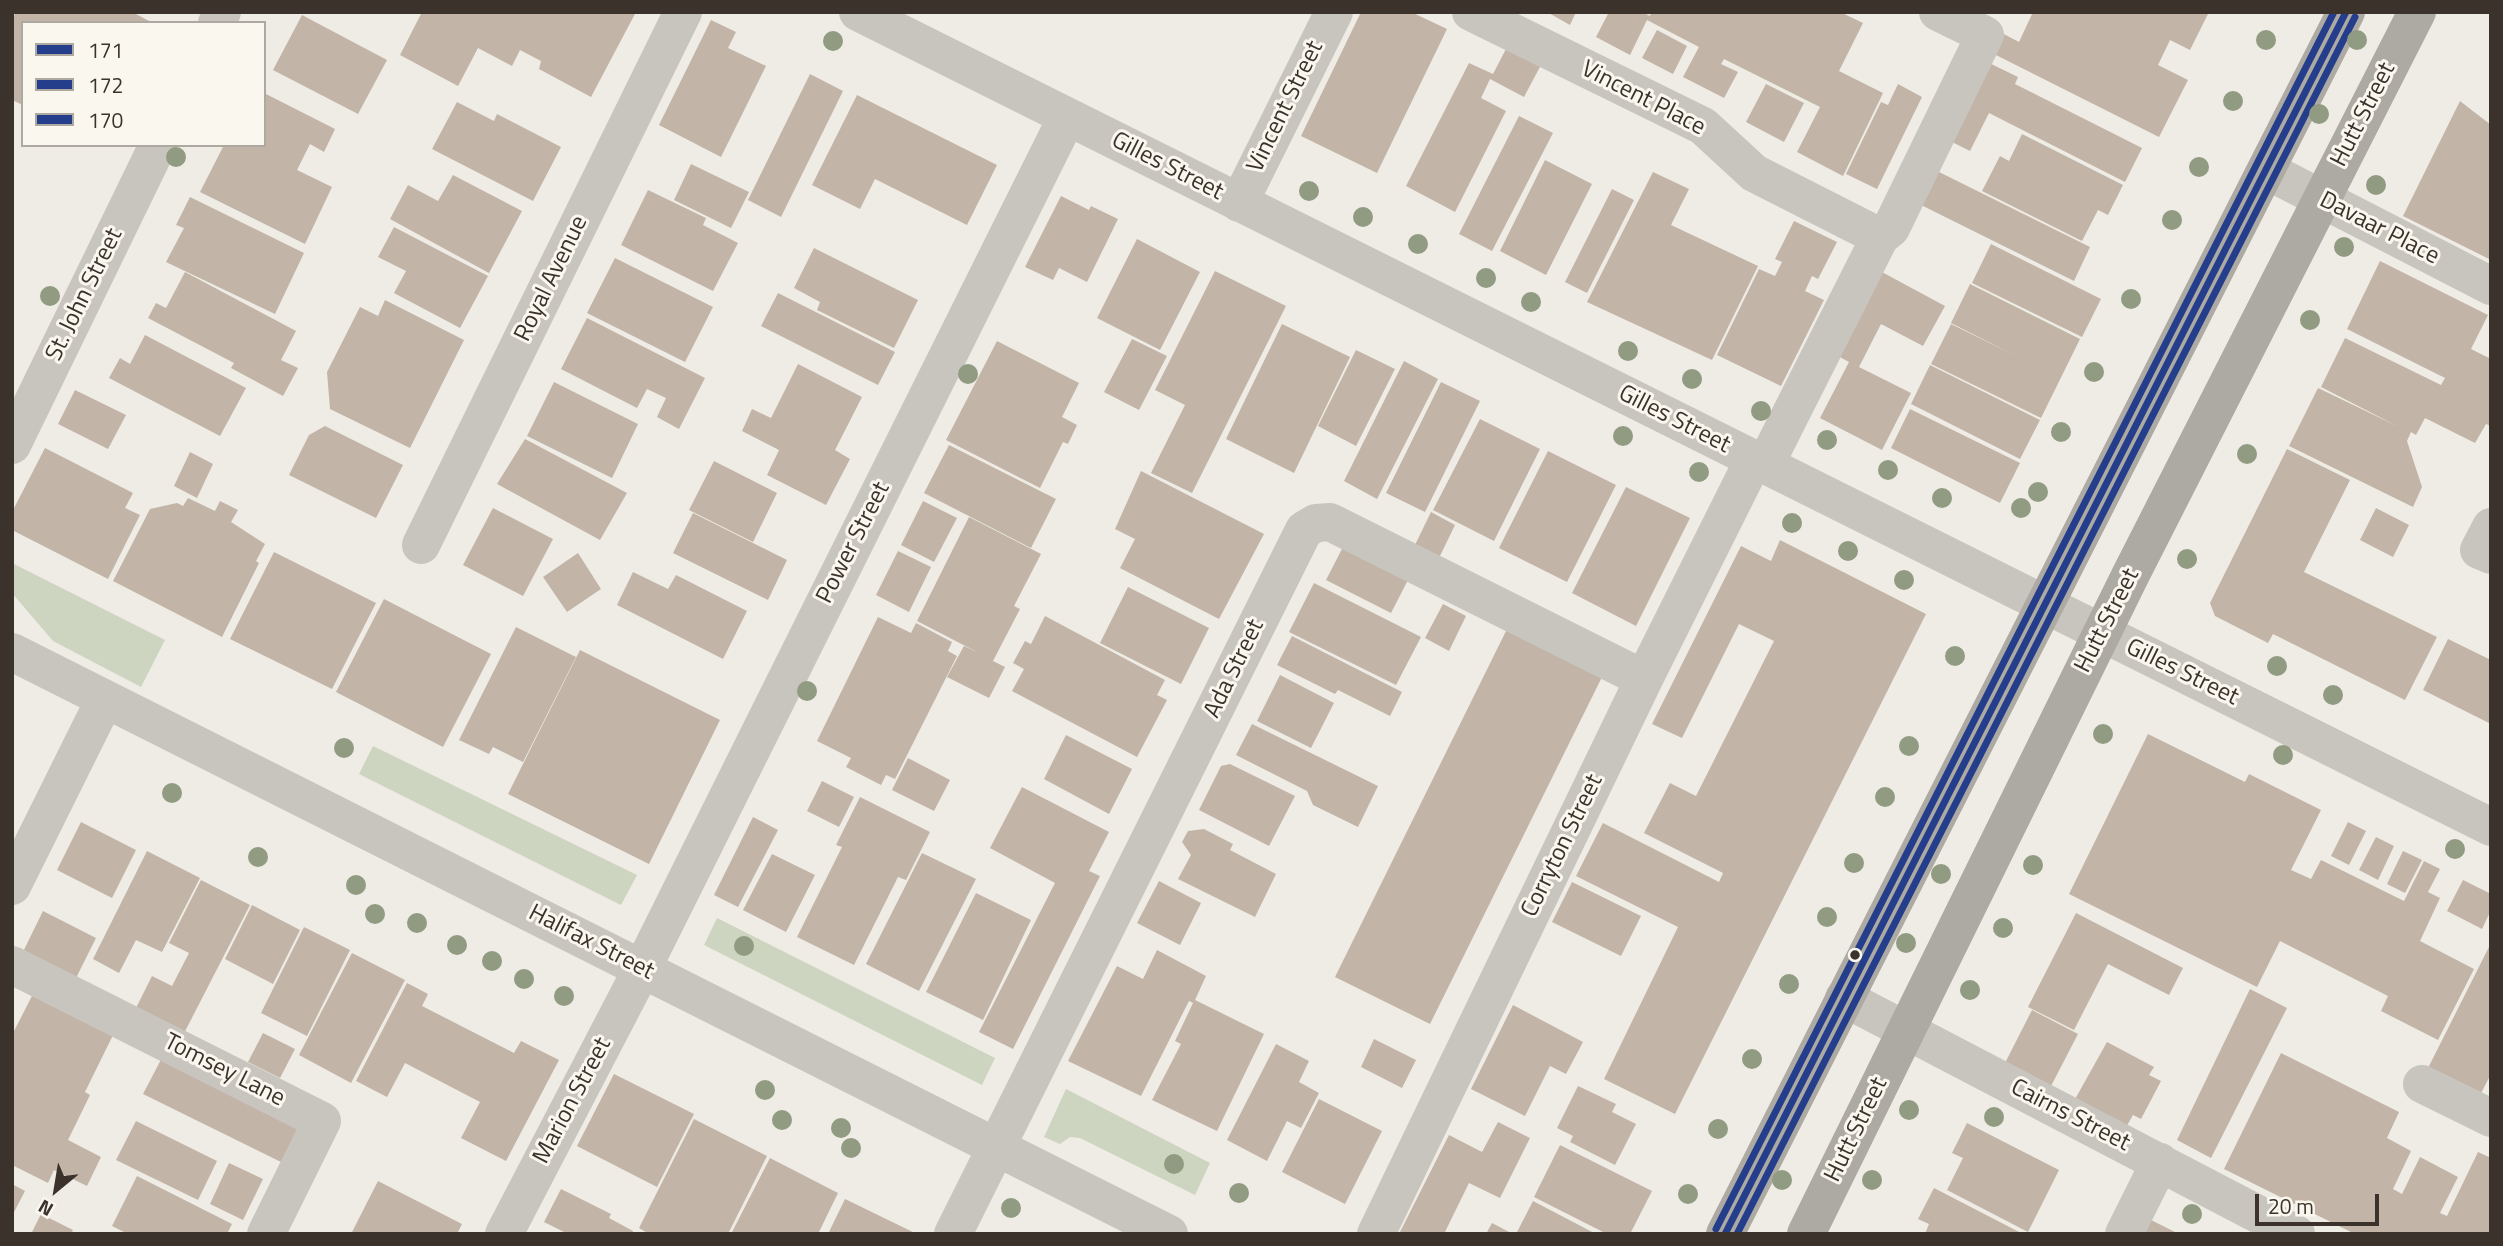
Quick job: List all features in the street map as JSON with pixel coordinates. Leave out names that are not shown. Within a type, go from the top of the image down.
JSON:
[{"type":"main road","points":[[1725,1234],[2043,604],[2268,171],[2346,12]]},
{"type":"main road","name":"Hutt Street","points":[[1806,1234],[2102,633],[2417,12]]},
{"type":"street","name":"Royal Avenue","points":[[421,545],[683,12]]},
{"type":"street","name":"Gilles Street","points":[[858,12],[2491,827]]},
{"type":"street","name":"Vincent Street","points":[[1239,203],[1334,12]]},
{"type":"street","name":"Vincent Place","points":[[1471,12],[1703,126],[1754,173],[1881,237]]},
{"type":"street","points":[[1759,462],[1881,237],[1891,228],[1985,36],[1938,12]]},
{"type":"street","name":"Power Street","points":[[642,969],[1067,117]]},
{"type":"street","name":"St. John Street","points":[[12,445],[157,147]]},
{"type":"street","name":"Davaar Place","points":[[2268,171],[2491,286]]},
{"type":"street","name":"Corryton Street","points":[[1376,1234],[1644,679],[1759,462]]},
{"type":"street","name":"Ada Street","points":[[953,1234],[1304,530],[1316,523],[1330,522],[1644,679]]},
{"type":"street","points":[[2491,527],[2479,550],[2491,555]]},
{"type":"street","name":"Halifax Street","points":[[12,652],[1169,1234]]},
{"type":"street","points":[[12,886],[105,699]]},
{"type":"street","name":"Tomsey Lane","points":[[12,965],[322,1121],[266,1234]]},
{"type":"street","name":"Marion Street","points":[[510,1232],[642,969]]},
{"type":"street","name":"Cairns Street","points":[[1844,998],[2296,1234]]},
{"type":"street","points":[[2422,1084],[2491,1118]]},
{"type":"street","points":[[2124,1234],[2160,1162]]},
{"type":"green space","points":[[12,563],[165,640],[141,687],[53,641],[12,593]]},
{"type":"green space","points":[[373,746],[637,875],[621,905],[359,774]]},
{"type":"green space","points":[[717,918],[995,1058],[982,1085],[704,945]]},
{"type":"green space","points":[[1066,1089],[1210,1163],[1195,1195],[1080,1138],[1070,1137],[1060,1144],[1044,1137]]},
{"type":"building","points":[[16,12],[132,12],[149,21],[21,21],[21,104],[12,100],[12,20]]},
{"type":"building","points":[[422,12],[636,12],[591,97],[539,69],[541,61],[520,50],[512,66],[478,48],[458,86],[400,55]]},
{"type":"building","points":[[1361,12],[1411,12],[1447,29],[1377,173],[1301,136]]},
{"type":"building","points":[[1547,12],[1576,12],[1570,25]]},
{"type":"building","points":[[1609,12],[1642,12],[1650,16],[1651,12],[1840,12],[1863,23],[1839,71],[1883,93],[1843,176],[1797,152],[1820,107],[1724,59],[1721,64],[1738,72],[1724,98],[1683,77],[1699,47],[1647,20],[1630,55],[1596,37]]},
{"type":"building","points":[[2033,12],[2209,12],[2190,50],[2170,40],[2158,65],[2188,80],[2159,137],[1986,50],[1996,30],[2019,42]]},
{"type":"building","points":[[302,15],[387,60],[358,114],[273,70]]},
{"type":"building","points":[[711,20],[736,32],[728,48],[766,66],[721,157],[659,125]]},
{"type":"building","points":[[1657,30],[1687,46],[1673,74],[1642,58]]},
{"type":"building","points":[[1508,45],[1542,63],[1524,97],[1490,79],[1481,98],[1506,111],[1455,212],[1406,186],[1469,63],[1493,74]]},
{"type":"building","points":[[1981,59],[2018,77],[2015,84],[2142,148],[2125,182],[1989,113],[1970,151],[1942,137]]},
{"type":"building","points":[[810,74],[843,91],[781,217],[748,200]]},
{"type":"building","points":[[1766,84],[1804,103],[1784,142],[1746,122]]},
{"type":"building","points":[[1898,84],[1922,97],[1877,189],[1846,174],[1881,102],[1888,105]]},
{"type":"building","points":[[266,94],[335,129],[324,152],[310,144],[297,170],[332,187],[305,244],[200,192],[223,147],[266,147]]},
{"type":"building","points":[[857,95],[997,165],[967,225],[875,179],[860,209],[812,185]]},
{"type":"building","points":[[2460,101],[2491,125],[2491,260],[2403,216]]},
{"type":"building","points":[[457,102],[494,121],[497,114],[561,147],[533,201],[432,149]]},
{"type":"building","points":[[1519,116],[1553,133],[1492,251],[1459,234]]},
{"type":"building","points":[[2022,134],[2123,185],[2108,215],[2098,210],[2082,241],[1982,191],[2000,156],[2009,161]]},
{"type":"building","points":[[1545,160],[1592,184],[1546,275],[1500,251]]},
{"type":"building","points":[[691,164],[749,192],[731,228],[674,200]]},
{"type":"building","points":[[1927,166],[2090,247],[2074,281],[1911,200]]},
{"type":"building","points":[[1653,172],[1689,189],[1671,225],[1758,266],[1712,360],[1587,302]]},
{"type":"building","points":[[453,175],[522,211],[489,273],[390,219],[408,185],[438,201]]},
{"type":"building","points":[[1612,189],[1634,200],[1587,293],[1565,282]]},
{"type":"building","points":[[648,190],[706,218],[703,225],[738,243],[713,291],[621,245]]},
{"type":"building","points":[[1061,196],[1089,210],[1091,206],[1118,219],[1087,282],[1059,268],[1053,280],[1025,267]]},
{"type":"building","points":[[190,197],[304,253],[275,314],[166,262],[184,228],[176,225]]},
{"type":"building","points":[[1794,221],[1837,242],[1818,279],[1812,276],[1805,291],[1824,300],[1781,386],[1717,355],[1759,269],[1775,276],[1782,262],[1775,259]]},
{"type":"building","points":[[394,227],[488,276],[460,328],[394,293],[406,271],[378,257]]},
{"type":"building","points":[[1137,239],[1200,272],[1160,350],[1097,318]]},
{"type":"building","points":[[1991,244],[2101,299],[2082,337],[1972,283]]},
{"type":"building","points":[[814,248],[918,300],[894,348],[817,310],[820,302],[794,288]]},
{"type":"building","points":[[615,258],[713,307],[685,362],[587,313]]},
{"type":"building","points":[[2380,261],[2488,315],[2471,349],[2491,359],[2491,426],[2486,424],[2475,443],[2425,418],[2416,435],[2411,432],[2407,441],[2422,487],[2413,507],[2289,446],[2318,388],[2399,427],[2321,387],[2345,338],[2441,385],[2445,378],[2347,329]]},
{"type":"building","points":[[1215,271],[1286,306],[1192,493],[1151,473],[1185,405],[1155,390]]},
{"type":"building","points":[[1880,271],[1945,306],[1923,346],[1881,324],[1859,367],[1911,393],[1882,450],[1820,418],[1849,362],[1836,355]]},
{"type":"building","points":[[185,272],[296,331],[281,360],[298,368],[283,396],[231,368],[234,363],[148,318],[156,303],[166,308]]},
{"type":"building","points":[[1970,284],[2080,339],[2041,418],[1931,364],[1951,324],[2014,355],[1951,323]]},
{"type":"building","points":[[778,293],[895,352],[878,385],[761,326]]},
{"type":"building","points":[[385,300],[464,340],[410,448],[330,409],[327,372],[360,307],[378,316]]},
{"type":"building","points":[[587,318],[705,378],[679,429],[657,417],[666,398],[647,389],[637,408],[561,369]]},
{"type":"building","points":[[1282,324],[1350,357],[1294,473],[1226,439]]},
{"type":"building","points":[[145,335],[246,388],[220,436],[109,378],[120,358],[130,364]]},
{"type":"building","points":[[1132,339],[1167,356],[1139,410],[1104,392]]},
{"type":"building","points":[[997,341],[1079,383],[1062,417],[1077,425],[1068,444],[1063,442],[1040,488],[946,440]]},
{"type":"building","points":[[1356,350],[1395,369],[1356,446],[1318,426]]},
{"type":"building","points":[[1404,361],[1438,379],[1377,499],[1344,481]]},
{"type":"building","points":[[798,364],[862,397],[835,450],[850,459],[826,505],[767,475],[779,450],[742,431],[752,409],[771,418]]},
{"type":"building","points":[[1930,365],[2040,420],[2020,459],[1911,404]]},
{"type":"building","points":[[554,382],[638,424],[612,478],[527,436]]},
{"type":"building","points":[[1441,382],[1480,401],[1425,512],[1386,493]]},
{"type":"building","points":[[75,390],[126,415],[108,449],[58,424]]},
{"type":"building","points":[[1910,409],[2020,463],[2000,503],[1891,448]]},
{"type":"building","points":[[1480,419],[1540,449],[1494,541],[1433,510]]},
{"type":"building","points":[[325,426],[403,465],[376,518],[289,475],[309,435]]},
{"type":"building","points":[[525,439],[627,493],[600,540],[497,484]]},
{"type":"building","points":[[949,445],[1056,499],[1031,548],[924,493]]},
{"type":"building","points":[[45,448],[133,493],[125,508],[140,515],[108,579],[12,530],[12,512]]},
{"type":"building","points":[[2287,449],[2350,480],[2304,572],[2437,637],[2405,700],[2273,634],[2268,643],[2215,616],[2210,603]]},
{"type":"building","points":[[1548,451],[1616,485],[1567,582],[1499,548]]},
{"type":"building","points":[[190,452],[213,464],[197,498],[174,486]]},
{"type":"building","points":[[714,461],[777,493],[753,542],[689,510]]},
{"type":"building","points":[[1141,471],[1264,534],[1219,619],[1120,568],[1135,539],[1115,529]]},
{"type":"building","points":[[1626,487],[1690,518],[1636,626],[1572,593]]},
{"type":"building","points":[[188,498],[215,511],[220,501],[238,510],[231,522],[265,544],[256,561],[259,563],[222,637],[113,581],[150,509],[177,503],[183,506]]},
{"type":"building","points":[[923,501],[957,518],[934,562],[901,545]]},
{"type":"building","points":[[493,508],[553,539],[523,596],[463,565]]},
{"type":"building","points":[[2376,508],[2409,525],[2393,557],[2360,540]]},
{"type":"building","points":[[1431,512],[1455,525],[1438,560],[1414,547]]},
{"type":"building","points":[[693,513],[787,560],[768,600],[673,553]]},
{"type":"building","points":[[969,517],[1041,554],[1014,606],[1020,609],[993,661],[1005,667],[989,698],[947,677],[964,646],[979,653],[917,621]]},
{"type":"building","points":[[1780,540],[1926,614],[1675,1114],[1604,1079],[1678,927],[1576,876],[1603,823],[1719,882],[1723,873],[1644,833],[1670,783],[1696,796],[1774,641],[1739,624],[1682,738],[1652,724],[1741,546],[1771,561]]},
{"type":"building","points":[[1344,545],[1409,578],[1391,613],[1326,580]]},
{"type":"building","points":[[898,551],[931,567],[909,612],[876,595]]},
{"type":"building","points":[[274,552],[376,603],[332,689],[230,639]]},
{"type":"building","points":[[578,553],[601,589],[567,612],[543,577]]},
{"type":"building","points":[[633,572],[668,589],[676,575],[747,611],[723,659],[617,605]]},
{"type":"building","points":[[1314,583],[1421,637],[1396,685],[1289,632]]},
{"type":"building","points":[[1128,587],[1209,628],[1181,684],[1100,643]]},
{"type":"building","points":[[384,599],[491,654],[443,747],[336,692]]},
{"type":"building","points":[[1443,604],[1466,616],[1449,651],[1425,638]]},
{"type":"building","points":[[1045,616],[1165,680],[1157,695],[1167,700],[1137,757],[1012,691],[1024,669],[1013,663],[1025,641],[1031,644]]},
{"type":"building","points":[[878,617],[911,633],[916,623],[952,642],[948,651],[957,656],[895,779],[886,775],[881,785],[846,767],[851,758],[817,741]]},
{"type":"building","points":[[516,627],[576,657],[523,762],[493,747],[489,754],[459,740]]},
{"type":"building","points":[[1507,629],[1602,677],[1430,1024],[1335,977]]},
{"type":"building","points":[[1292,636],[1402,692],[1390,716],[1338,690],[1335,694],[1277,665]]},
{"type":"building","points":[[2448,639],[2491,660],[2491,724],[2423,690]]},
{"type":"building","points":[[580,650],[720,720],[649,864],[508,794]]},
{"type":"building","points":[[1280,675],[1334,703],[1311,748],[1257,721]]},
{"type":"building","points":[[1252,724],[1378,786],[1358,827],[1313,805],[1307,791],[1236,755]]},
{"type":"building","points":[[2148,734],[2245,782],[2249,774],[2321,810],[2291,870],[2311,879],[2321,860],[2404,901],[2424,861],[2440,869],[2428,892],[2440,898],[2420,941],[2474,969],[2438,1040],[2381,1011],[2388,996],[2280,941],[2257,987],[2069,894]]},
{"type":"building","points":[[1066,735],[1132,769],[1109,814],[1044,779]]},
{"type":"building","points":[[908,758],[950,780],[934,811],[892,790]]},
{"type":"building","points":[[1230,764],[1295,796],[1269,846],[1199,810],[1221,766]]},
{"type":"building","points":[[822,781],[854,797],[839,827],[807,811]]},
{"type":"building","points":[[1022,787],[1109,832],[1089,871],[1100,876],[1013,1049],[979,1032],[1055,883],[990,848]]},
{"type":"building","points":[[860,797],[930,832],[906,880],[898,877],[854,965],[797,937],[842,847],[836,845]]},
{"type":"building","points":[[753,817],[778,830],[738,907],[714,895]]},
{"type":"building","points":[[81,822],[136,850],[112,898],[57,870]]},
{"type":"building","points":[[2348,822],[2366,831],[2349,865],[2331,856]]},
{"type":"building","points":[[1204,829],[1233,844],[1230,850],[1276,874],[1255,917],[1178,879],[1191,855],[1182,842],[1188,831]]},
{"type":"building","points":[[2376,837],[2394,846],[2378,880],[2359,870]]},
{"type":"building","points":[[147,851],[200,878],[162,952],[136,940],[119,973],[93,959]]},
{"type":"building","points":[[2403,851],[2422,860],[2405,893],[2387,884]]},
{"type":"building","points":[[922,853],[976,879],[919,991],[866,964]]},
{"type":"building","points":[[772,854],[815,875],[786,932],[743,910]]},
{"type":"building","points":[[201,880],[250,905],[179,1043],[131,1018],[152,976],[172,986],[189,953],[169,943]]},
{"type":"building","points":[[2463,880],[2491,894],[2491,910],[2482,929],[2447,911]]},
{"type":"building","points":[[1159,881],[1201,903],[1180,945],[1137,923]]},
{"type":"building","points":[[1572,882],[1641,916],[1621,956],[1552,922]]},
{"type":"building","points":[[976,893],[1031,920],[983,1020],[926,992]]},
{"type":"building","points":[[252,905],[300,930],[273,984],[225,959]]},
{"type":"building","points":[[43,911],[96,938],[72,986],[19,960]]},
{"type":"building","points":[[2076,913],[2183,968],[2169,995],[2108,964],[2074,1030],[2028,1007]]},
{"type":"building","points":[[304,927],[350,950],[307,1036],[261,1013]]},
{"type":"building","points":[[2491,943],[2491,1074],[2478,1099],[2425,1074]]},
{"type":"building","points":[[1157,950],[1206,976],[1195,1000],[1264,1034],[1217,1131],[1152,1100],[1181,1044],[1175,1041],[1193,1003],[1189,1001],[1141,1096],[1068,1061],[1117,966],[1143,979]]},
{"type":"building","points":[[352,953],[405,980],[351,1083],[299,1055]]},
{"type":"building","points":[[407,983],[428,994],[422,1006],[514,1053],[521,1041],[559,1060],[506,1161],[461,1138],[480,1102],[405,1063],[387,1097],[356,1081]]},
{"type":"building","points":[[2250,989],[2287,1008],[2211,1158],[2177,1140]]},
{"type":"building","points":[[35,990],[116,1029],[85,1092],[90,1095],[68,1140],[101,1157],[87,1186],[54,1170],[48,1183],[12,1165],[12,1035]]},
{"type":"building","points":[[1513,1005],[1583,1042],[1566,1074],[1550,1066],[1525,1116],[1471,1089]]},
{"type":"building","points":[[2032,1010],[2078,1034],[2050,1088],[2004,1065]]},
{"type":"building","points":[[263,1033],[295,1049],[280,1078],[248,1062]]},
{"type":"building","points":[[1374,1039],[1416,1060],[1402,1088],[1361,1067]]},
{"type":"building","points":[[2107,1042],[2154,1067],[2149,1075],[2161,1081],[2141,1119],[2133,1115],[2125,1129],[2074,1101]]},
{"type":"building","points":[[1276,1044],[1309,1061],[1299,1082],[1319,1093],[1301,1128],[1287,1121],[1267,1161],[1227,1140]]},
{"type":"building","points":[[166,1050],[304,1118],[281,1162],[143,1094]]},
{"type":"building","points":[[2281,1053],[2399,1112],[2387,1138],[2411,1151],[2393,1189],[2402,1194],[2420,1157],[2458,1177],[2440,1213],[2447,1216],[2478,1152],[2491,1158],[2491,1234],[2355,1234],[2224,1169]]},
{"type":"building","points":[[614,1074],[694,1114],[657,1187],[577,1146]]},
{"type":"building","points":[[1578,1086],[1616,1104],[1612,1112],[1636,1124],[1615,1165],[1570,1142],[1573,1136],[1557,1128]]},
{"type":"building","points":[[1319,1099],[1382,1131],[1345,1204],[1282,1172]]},
{"type":"building","points":[[694,1119],[767,1156],[728,1234],[649,1234],[639,1228]]},
{"type":"building","points":[[136,1121],[217,1161],[198,1200],[116,1160]]},
{"type":"building","points":[[1498,1122],[1530,1138],[1500,1198],[1469,1183],[1444,1234],[1399,1234],[1449,1135],[1482,1152]]},
{"type":"building","points":[[1967,1123],[2059,1170],[2028,1232],[1947,1190],[1963,1158],[1952,1153]]},
{"type":"building","points":[[1560,1145],[1652,1191],[1630,1234],[1607,1234],[1534,1197]]},
{"type":"building","points":[[770,1158],[838,1193],[818,1234],[731,1234]]},
{"type":"building","points":[[229,1163],[263,1179],[243,1220],[210,1204]]},
{"type":"building","points":[[137,1176],[232,1224],[227,1234],[128,1234],[112,1226]]},
{"type":"building","points":[[378,1181],[462,1224],[457,1234],[351,1234]]},
{"type":"building","points":[[12,1184],[25,1191],[12,1216]]},
{"type":"building","points":[[1934,1188],[2023,1234],[1925,1234],[1929,1224],[1918,1219]]},
{"type":"building","points":[[561,1189],[611,1214],[609,1218],[633,1231],[632,1234],[568,1234],[544,1222]]},
{"type":"building","points":[[845,1199],[917,1234],[828,1234]]},
{"type":"building","points":[[1533,1201],[1596,1234],[1516,1234]]},
{"type":"building","points":[[41,1214],[73,1230],[71,1234],[31,1234]]},
{"type":"building","points":[[2143,1216],[2179,1234],[2134,1234]]},
{"type":"building","points":[[1492,1223],[1513,1234],[1486,1234]]},
{"type":"transit line","name":"170","points":[[1716,1229],[2334,12]]},
{"type":"transit line","name":"171","points":[[1725,1234],[2346,12]]},
{"type":"transit line","name":"172","points":[[1737,1234],[2355,17]]}]
